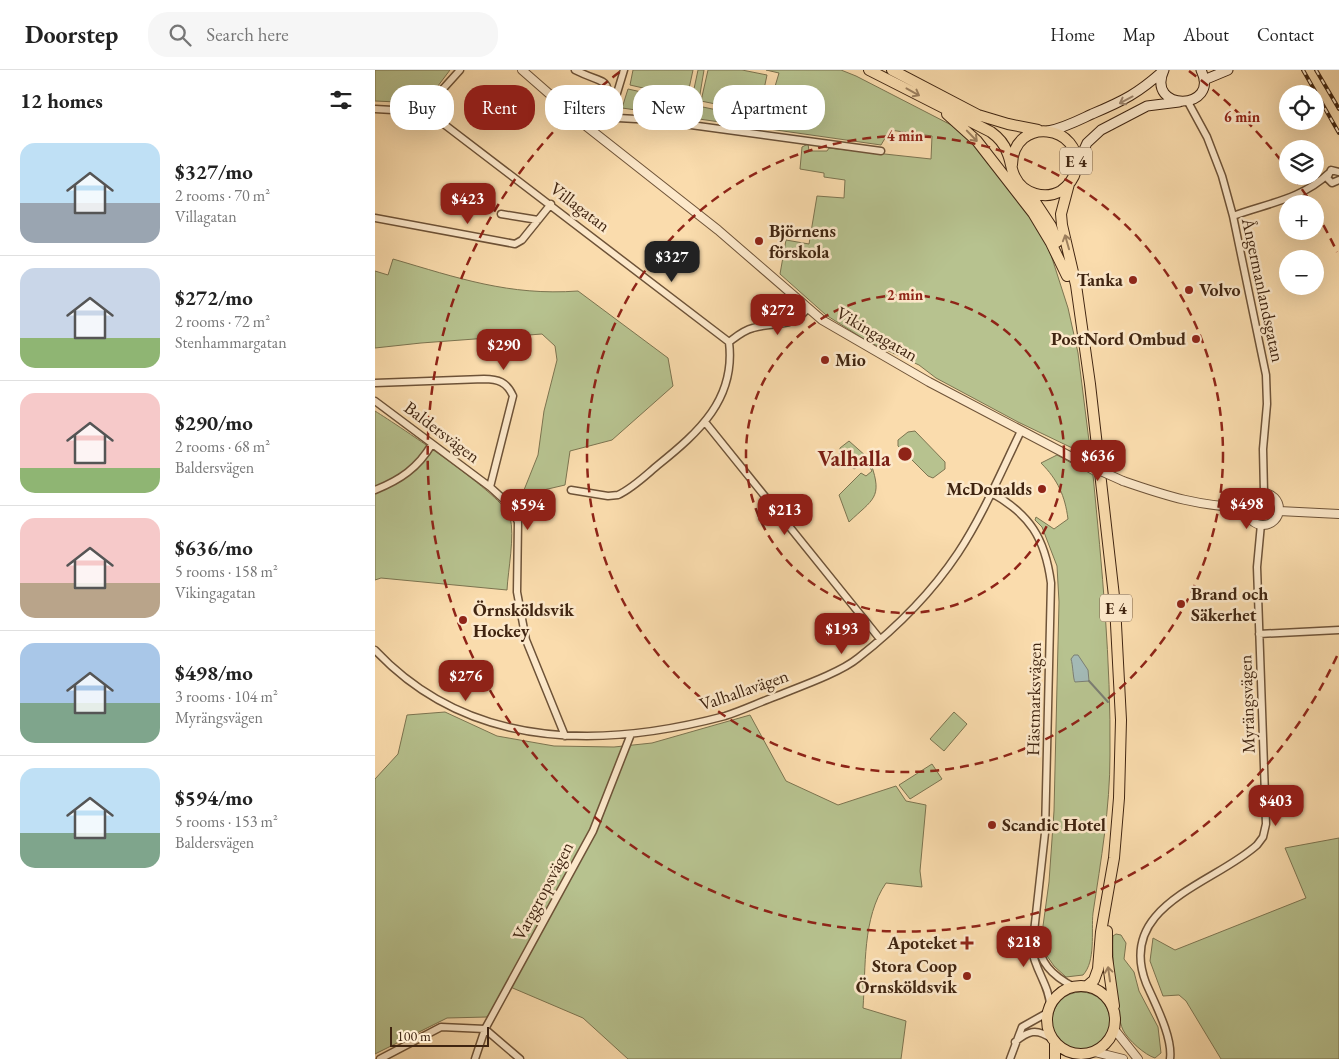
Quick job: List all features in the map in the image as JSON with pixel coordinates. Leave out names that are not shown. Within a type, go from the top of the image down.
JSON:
[{"type":"highway","name":"E 4","points":[[869,70],[991,132],[1003,144],[1015,178],[1028,191],[1051,226],[1078,307]]},
{"type":"highway","name":"E 4","points":[[892,70],[978,114],[1008,124],[1060,135],[1070,143],[1075,154],[1076,167],[1061,214],[1061,225],[1071,260],[1090,384],[1110,550],[1119,663],[1119,798],[1114,858],[1098,970],[1087,986]]},
{"type":"highway","points":[[935,104],[977,141],[1033,213],[1051,243],[1067,276]]},
{"type":"highway","name":"E 4","points":[[1012,165],[1013,153],[1020,142],[1030,134],[1045,131]]},
{"type":"highway","name":"E 4","points":[[1028,191],[1047,195],[1059,192],[1069,184]]},
{"type":"highway","name":"E 4","points":[[1106,910],[1107,957],[1115,1012]]},
{"type":"highway","points":[[1053,1040],[1079,1057],[1095,1052],[1107,1043],[1115,1029],[1115,1012],[1105,995],[1087,986],[1074,986],[1055,997],[1049,1009],[1048,1030],[1053,1040],[1055,1059]]},
{"type":"main road","points":[[1045,131],[1068,126],[1137,94],[1164,70]]},
{"type":"main road","points":[[1164,70],[1161,79],[1163,89],[1169,98],[1183,102]]},
{"type":"main road","points":[[1076,167],[1087,144],[1101,130],[1147,106],[1183,102],[1199,94],[1204,80],[1201,70]]},
{"type":"main road","points":[[1204,80],[1229,70]]},
{"type":"street","points":[[446,85],[460,70]]},
{"type":"street","name":"Vikingagatan","points":[[521,70],[545,91]]},
{"type":"street","points":[[575,70],[599,78],[607,85]]},
{"type":"street","points":[[619,85],[624,70]]},
{"type":"street","name":"Ångermanlandsgatan","points":[[1183,102],[1213,150],[1233,216],[1267,383],[1263,456],[1264,493]]},
{"type":"street","points":[[375,109],[390,110]]},
{"type":"street","points":[[623,118],[661,121],[881,151]]},
{"type":"street","name":"Villagatan","points":[[452,130],[729,342]]},
{"type":"street","name":"Vikingagatan","points":[[591,130],[718,230],[822,320],[858,342],[1021,431],[1123,481],[1183,501],[1205,505],[1248,508]]},
{"type":"street","points":[[1233,216],[1287,198],[1326,177],[1333,170],[1339,172]]},
{"type":"street","points":[[1326,177],[1332,183],[1339,180]]},
{"type":"street","points":[[375,218],[511,244],[522,240],[551,204]]},
{"type":"street","points":[[501,214],[538,220]]},
{"type":"street","points":[[571,490],[608,496],[624,493],[681,447],[705,422],[721,397],[729,379],[731,360],[729,342],[753,328],[791,322],[800,317],[808,308]]},
{"type":"street","name":"Baldersvägen","points":[[375,383],[484,378],[497,379],[509,387],[513,396],[491,487]]},
{"type":"street","name":"Baldersvägen","points":[[375,401],[491,487],[505,499],[517,518],[517,592],[526,640],[565,736]]},
{"type":"street","points":[[705,422],[880,639]]},
{"type":"street","name":"Valhallavägen","points":[[375,650],[422,691],[452,708],[516,731],[565,736],[646,733],[726,715],[804,685],[856,660],[880,639],[942,575],[968,535],[1021,431]]},
{"type":"street","points":[[375,490],[399,479],[414,468],[432,444]]},
{"type":"street","name":"Hästmarksvägen","points":[[990,492],[1016,508],[1037,533],[1045,548],[1051,583],[1045,833],[1032,950],[1034,964],[1048,992],[1049,1009]]},
{"type":"street","points":[[1264,493],[1276,499],[1279,511],[1273,521],[1261,524],[1252,520],[1248,508],[1253,497],[1264,493]]},
{"type":"street","points":[[1279,511],[1339,514]]},
{"type":"street","name":"Myrängsvägen","points":[[1170,1059],[1170,1044],[1141,968],[1140,950],[1149,927],[1166,905],[1251,851],[1263,837],[1266,824],[1257,557],[1261,524]]},
{"type":"street","points":[[1259,634],[1339,630]]},
{"type":"street","name":"Varggropsvägen","points":[[475,1059],[485,1029],[593,831],[631,734]]},
{"type":"street","name":"Hästmarksvägen","points":[[1035,931],[1038,952],[1044,965],[1053,974],[1074,986]]},
{"type":"street","points":[[1010,1059],[1022,1027],[1049,1009]]},
{"type":"street","points":[[380,1059],[441,1026],[485,1029],[519,1059]]},
{"type":"street","points":[[1115,1029],[1139,1059]]},
{"type":"street","points":[[1015,1043],[1029,1032],[1036,1030],[1053,1040]]},
{"type":"street","points":[[1095,1052],[1123,1059]]},
{"type":"green space","points":[[375,70],[450,70],[439,85],[390,85],[390,102],[375,101]]},
{"type":"green space","points":[[633,70],[693,70],[690,85],[630,85]]},
{"type":"green space","points":[[698,70],[704,70],[702,85],[695,85]]},
{"type":"green space","points":[[708,70],[742,70],[767,75],[765,85],[713,85],[713,103],[703,101]]},
{"type":"green space","points":[[766,70],[841,70],[959,129],[992,157],[1033,214],[1051,255],[1068,308],[1078,353],[1091,457],[1018,422],[936,378],[919,365],[867,341],[826,315],[780,274],[786,240],[809,244],[817,196],[844,198],[845,180],[824,177],[824,173],[800,169],[802,147],[808,144],[809,151],[827,151],[829,148],[931,159],[932,136],[890,130],[881,145],[776,130],[825,130],[825,85],[775,85],[779,73]]},
{"type":"green space","points":[[628,89],[633,90],[633,110],[623,108]]},
{"type":"green space","points":[[703,107],[713,109],[713,121],[703,120]]},
{"type":"green space","points":[[393,259],[462,279],[506,288],[553,292],[578,291],[668,358],[673,386],[612,440],[570,451],[565,485],[522,495],[538,455],[544,411],[557,360],[555,346],[542,334],[375,348],[375,271],[388,275]]},
{"type":"green space","points":[[375,411],[450,462],[504,507],[510,517],[512,534],[507,590],[381,578],[375,580]]},
{"type":"green space","points":[[915,431],[945,462],[945,469],[933,478],[928,476],[898,446],[898,440],[908,432]]},
{"type":"green space","points":[[849,441],[867,457],[867,460],[854,469],[840,457],[840,448]]},
{"type":"green space","points":[[1057,455],[1093,475],[1105,615],[1110,720],[1108,795],[1093,913],[1090,962],[1083,975],[1066,977],[1054,966],[1045,953],[1043,926],[1049,882],[1054,811],[1059,602],[1057,566],[1042,527],[1035,520],[1036,517],[1054,529],[1068,519],[1060,489],[1041,463]]},
{"type":"green space","points":[[871,464],[876,491],[870,503],[849,522],[839,495],[861,473],[866,476],[872,471],[869,466]]},
{"type":"green space","points":[[445,712],[497,736],[554,746],[614,747],[652,743],[750,715],[786,781],[838,805],[896,786],[906,801],[926,805],[920,871],[922,887],[886,883],[878,897],[873,912],[865,960],[863,1008],[906,1021],[901,1059],[628,1059],[583,1018],[508,986],[487,1017],[447,1018],[375,1054],[375,779],[398,754],[407,715]]},
{"type":"green space","points":[[954,712],[967,724],[944,751],[930,739]]},
{"type":"green space","points":[[932,764],[942,779],[910,799],[899,785]]},
{"type":"green space","points":[[1339,838],[1339,1059],[1221,1059],[1186,1001],[1179,995],[1163,996],[1150,961],[1153,938],[1175,950],[1306,898],[1285,848]]},
{"type":"green space","points":[[1116,934],[1121,935],[1126,943],[1124,959],[1134,972],[1139,991],[1158,1027],[1161,1053],[1155,1058],[1146,1054],[1125,1034],[1120,1022],[1114,970],[1113,936]]},
{"type":"green space","points":[[1081,992],[1097,997],[1105,1005],[1110,1021],[1105,1037],[1097,1045],[1081,1050],[1065,1045],[1057,1037],[1052,1021],[1057,1005],[1065,997]]},
{"type":"water","points":[[1074,655],[1078,655],[1088,670],[1089,681],[1075,682],[1071,659]]},
{"type":"waterway","points":[[1089,681],[1108,702]]},
{"type":"railway","points":[[1303,70],[1339,133]]},
{"type":"railway","points":[[1316,70],[1339,109]]},
{"type":"place","name":"Björnens förskola","points":[[759,241]]},
{"type":"place","name":"Tanka","points":[[1133,280]]},
{"type":"place","name":"Volvo","points":[[1189,290]]},
{"type":"place","name":"PostNord Ombud","points":[[1196,339]]},
{"type":"place","name":"Mio","points":[[825,360]]},
{"type":"place","name":"McDonalds","points":[[1042,489]]},
{"type":"place","name":"Brand och Säkerhet","points":[[1181,604]]},
{"type":"place","name":"Örnsköldsvik Hockey","points":[[463,620]]},
{"type":"place","name":"Scandic Hotel","points":[[992,825]]},
{"type":"place","name":"Apoteket","points":[[967,943]]},
{"type":"place","name":"Stora Coop Örnsköldsvik","points":[[967,976]]},
{"type":"district","name":"Valhalla","points":[[854,458]]}]
